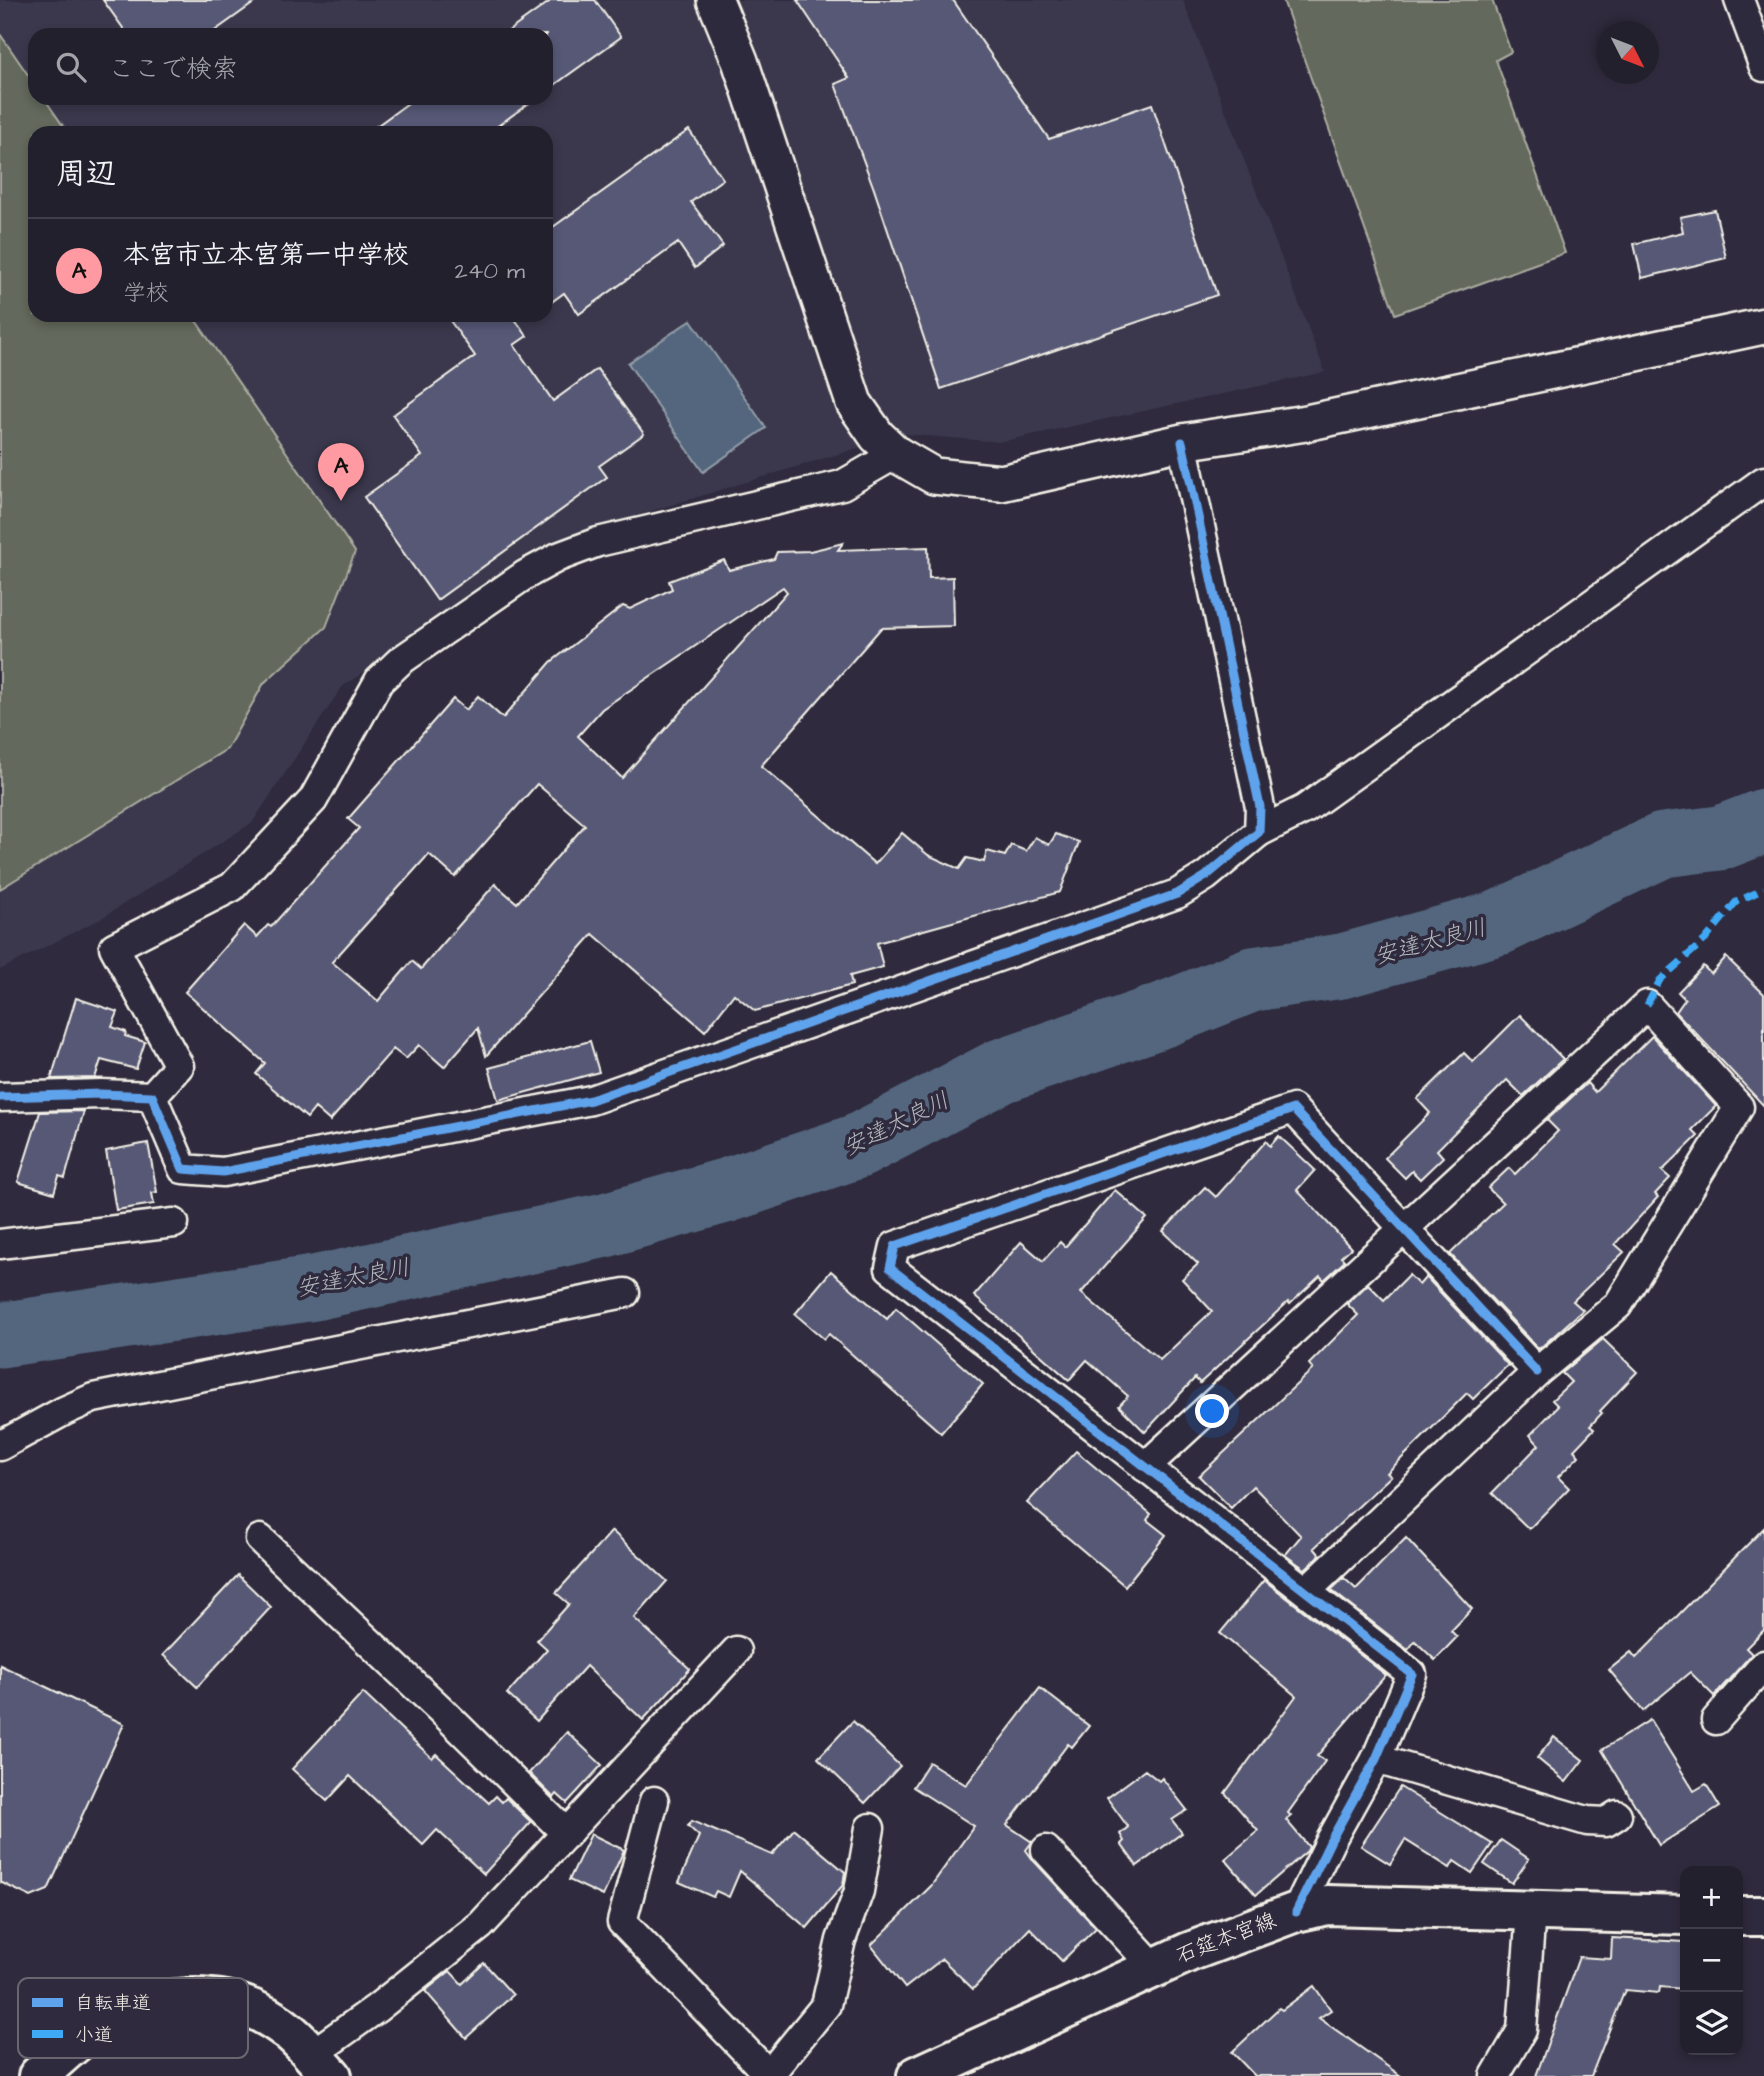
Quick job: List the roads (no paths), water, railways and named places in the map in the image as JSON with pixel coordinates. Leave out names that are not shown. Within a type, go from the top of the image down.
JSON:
[{"type":"main road","name":"石筵本宮線","points":[[917,2076],[1154,1967],[1296,1912],[1327,1905],[1680,1915]]},
{"type":"main road","points":[[1743,1916],[1764,1916]]},
{"type":"main road","points":[[248,2009],[291,2034],[322,2065]]},
{"type":"main road","points":[[38,2076],[59,2058]]},
{"type":"street","points":[[715,0],[740,61],[854,403],[877,436],[896,454],[934,477],[1000,483],[1182,442],[1306,423],[1764,326]]},
{"type":"street","points":[[1739,0],[1764,67]]},
{"type":"street","points":[[1182,442],[1260,807],[1259,832]]},
{"type":"street","points":[[152,1096],[178,1066],[114,947],[232,887],[313,800],[379,681],[400,661],[525,575],[558,557],[598,542],[684,520],[842,485],[896,454]]},
{"type":"street","points":[[152,1096],[183,1168],[206,1172],[223,1172],[591,1100],[1177,894],[1206,876],[1259,832],[1305,809],[1764,481]]},
{"type":"street","points":[[1145,1467],[1647,1004],[1739,1108],[1618,1305],[1537,1372],[1306,1591]]},
{"type":"street","points":[[0,1097],[101,1094],[152,1096]]},
{"type":"street","points":[[1296,1912],[1331,1840],[1376,1759],[1412,1674],[890,1268],[895,1247],[1293,1110],[1537,1372]]},
{"type":"street","points":[[0,1244],[174,1223]]},
{"type":"street","points":[[0,1446],[93,1398],[625,1293]]},
{"type":"street","points":[[260,1539],[442,1710],[567,1835]]},
{"type":"street","points":[[322,2065],[481,1925],[736,1651]]},
{"type":"street","points":[[1716,1720],[1764,1665]]},
{"type":"street","points":[[1376,1759],[1587,1821],[1606,1822],[1616,1815]]},
{"type":"street","points":[[654,1801],[622,1922],[768,2075],[826,2005],[841,1940],[859,1891],[870,1828]]},
{"type":"street","points":[[1045,1850],[1154,1967]]},
{"type":"street","points":[[1495,2076],[1522,2030],[1531,1912]]},
{"type":"water","points":[[691,320],[766,428],[703,472],[628,363]]},
{"type":"waterway","name":"安達太良川","points":[[0,1335],[314,1288],[605,1225],[728,1190],[858,1146],[1001,1071],[1163,1015],[1253,979],[1342,966],[1498,923],[1663,845],[1720,838],[1764,821]]},
{"type":"place","name":"本宮市立本宮第一中学校","points":[[341,501]]}]
